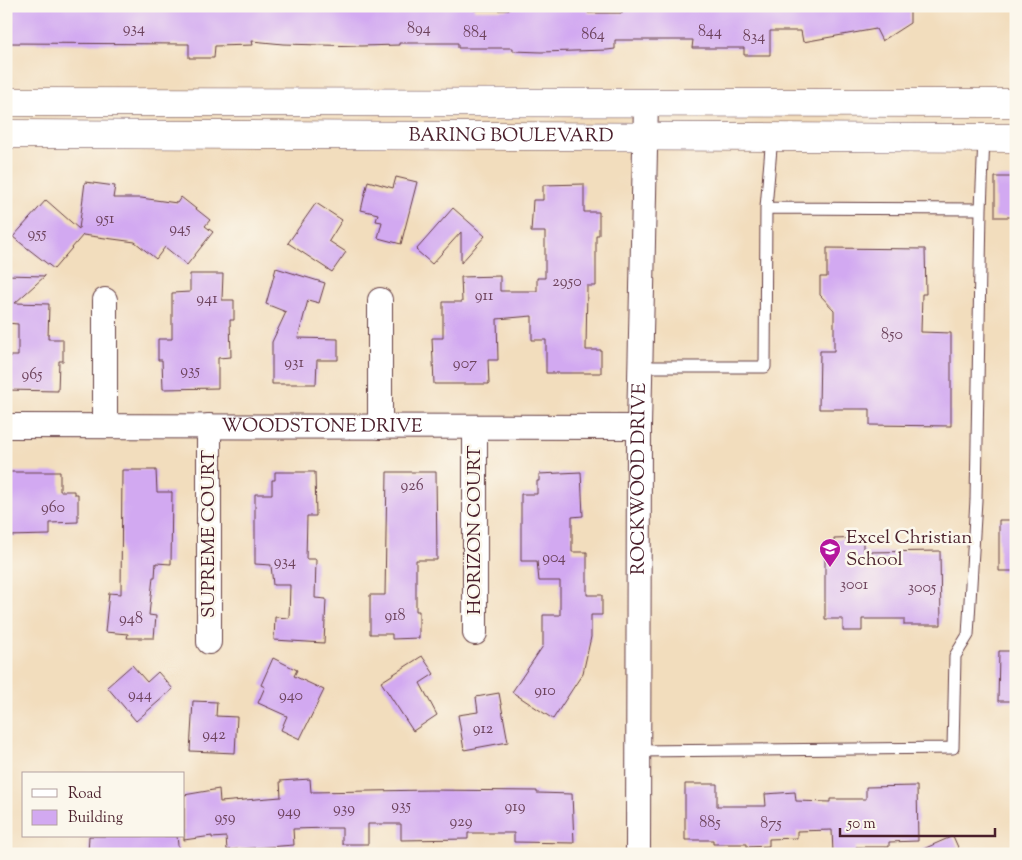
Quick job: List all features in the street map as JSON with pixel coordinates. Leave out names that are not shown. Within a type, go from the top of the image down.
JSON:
[{"type":"main road","name":"BARING BOULEVARD","points":[[6,102],[1016,104]]},
{"type":"main road","name":"BARING BOULEVARD","points":[[6,134],[645,135],[1016,138]]},
{"type":"street","name":"ROCKWOOD DRIVE","points":[[638,854],[639,427],[646,103]]},
{"type":"street","points":[[105,426],[106,300]]},
{"type":"street","points":[[380,300],[380,427]]},
{"type":"street","name":"WOODSTONE DRIVE","points":[[6,426],[639,427]]},
{"type":"street","name":"SUPREME COURT","points":[[209,642],[210,426]]},
{"type":"street","name":"HORIZON COURT","points":[[475,427],[475,633]]},
{"type":"lane","points":[[640,367],[766,366],[766,208],[772,136]]},
{"type":"lane","points":[[638,751],[953,748],[954,656],[968,635],[976,500],[984,138]]},
{"type":"lane","points":[[766,208],[981,209]]},
{"type":"building","points":[[6,6],[474,6],[474,10],[509,10],[509,6],[588,6],[588,13],[622,13],[622,6],[910,6],[910,23],[882,41],[876,29],[803,42],[801,31],[770,31],[770,55],[744,55],[744,48],[692,48],[693,40],[615,40],[615,49],[541,52],[513,51],[513,48],[458,48],[458,43],[399,43],[399,45],[361,46],[283,44],[252,41],[253,45],[215,46],[214,58],[189,58],[189,44],[6,43]]},
{"type":"building","points":[[396,177],[417,182],[401,244],[378,238],[382,222],[376,221],[378,214],[361,210],[368,181],[393,188]]},
{"type":"building","points":[[995,177],[1016,177],[1016,217],[995,217]]},
{"type":"building","points":[[85,182],[115,186],[113,198],[141,198],[177,203],[181,197],[210,220],[205,226],[213,232],[187,265],[165,247],[156,259],[135,242],[83,235],[54,269],[13,237],[46,200],[79,229]]},
{"type":"building","points":[[584,184],[584,212],[599,212],[599,235],[596,235],[596,286],[587,286],[586,350],[601,350],[601,373],[546,373],[546,340],[532,340],[532,316],[497,319],[498,360],[488,360],[489,384],[434,384],[432,338],[443,338],[443,302],[462,302],[461,277],[500,276],[500,291],[537,291],[537,278],[545,278],[545,232],[531,232],[533,200],[543,200],[543,185]]},
{"type":"building","points":[[316,203],[342,220],[329,241],[346,252],[332,272],[288,243]]},
{"type":"building","points":[[453,208],[485,236],[461,263],[461,232],[432,264],[416,250]]},
{"type":"building","points":[[827,248],[925,249],[926,294],[922,294],[921,332],[951,333],[951,426],[870,425],[870,409],[819,409],[820,351],[834,351],[834,310],[820,295],[820,277],[827,277]]},
{"type":"building","points":[[276,268],[325,283],[319,303],[308,300],[298,338],[338,339],[338,360],[317,360],[316,384],[272,384],[272,342],[286,312],[266,304]]},
{"type":"building","points":[[190,274],[223,274],[222,300],[234,300],[234,320],[230,320],[231,357],[218,358],[218,388],[163,389],[162,360],[158,360],[158,339],[172,339],[172,293],[190,292]]},
{"type":"building","points":[[6,275],[45,276],[15,303],[49,304],[48,339],[63,339],[63,361],[59,361],[58,391],[6,390],[6,356],[18,356],[18,324],[6,323]]},
{"type":"building","points":[[122,470],[156,470],[157,492],[172,492],[171,564],[156,563],[155,577],[153,577],[149,615],[156,616],[154,638],[127,638],[128,634],[105,632],[109,593],[121,594]]},
{"type":"building","points":[[6,472],[60,472],[60,491],[74,491],[74,494],[78,494],[78,522],[50,523],[50,535],[6,536]]},
{"type":"building","points":[[275,472],[315,472],[316,516],[307,516],[306,559],[316,559],[315,598],[326,599],[324,643],[274,640],[275,617],[289,618],[290,585],[273,585],[271,565],[255,564],[255,494],[272,494],[272,480],[275,480]]},
{"type":"building","points":[[387,472],[436,472],[437,560],[416,560],[416,611],[419,611],[419,638],[392,639],[392,634],[370,634],[370,595],[385,595]]},
{"type":"building","points":[[581,472],[583,516],[572,517],[572,552],[587,552],[587,595],[602,595],[602,615],[591,615],[591,637],[583,673],[553,719],[512,692],[543,646],[543,615],[560,615],[560,581],[539,581],[537,561],[521,561],[521,494],[537,494],[539,474]]},
{"type":"building","points":[[999,520],[1016,520],[1016,571],[999,571]]},
{"type":"building","points":[[863,538],[863,550],[867,552],[940,551],[941,625],[904,625],[904,619],[862,619],[862,631],[843,631],[843,619],[825,619],[825,553],[834,553],[834,539]]},
{"type":"building","points":[[999,651],[1016,651],[1016,701],[998,701]]},
{"type":"building","points":[[422,656],[434,674],[420,683],[437,715],[413,731],[381,682]]},
{"type":"building","points":[[273,658],[297,670],[294,676],[324,690],[300,739],[281,730],[287,716],[258,703],[265,687],[261,685]]},
{"type":"building","points":[[132,665],[147,682],[158,672],[173,689],[136,721],[107,687]]},
{"type":"building","points":[[499,693],[508,742],[464,750],[458,715],[478,712],[476,697]]},
{"type":"building","points":[[193,701],[217,702],[216,716],[237,717],[235,753],[190,751]]},
{"type":"building","points":[[310,779],[311,792],[430,790],[537,791],[537,793],[572,794],[574,843],[514,842],[514,833],[468,833],[468,839],[401,840],[401,824],[368,824],[368,844],[342,844],[342,828],[293,829],[294,845],[227,850],[226,837],[212,838],[212,836],[184,840],[185,795],[219,789],[220,802],[281,797],[280,781]]},
{"type":"building","points":[[685,784],[717,784],[717,806],[766,806],[765,794],[795,792],[796,801],[830,802],[830,799],[866,799],[866,787],[917,786],[918,841],[889,842],[889,847],[856,847],[856,853],[833,853],[832,830],[797,831],[797,838],[769,839],[769,846],[747,847],[747,844],[713,844],[713,840],[685,840]]},
{"type":"building","points":[[953,836],[961,854],[912,854]]},
{"type":"building","points":[[89,838],[177,838],[179,854],[88,854]]},
{"type":"place","name":"Excel Christian School","points":[[830,568]]}]
